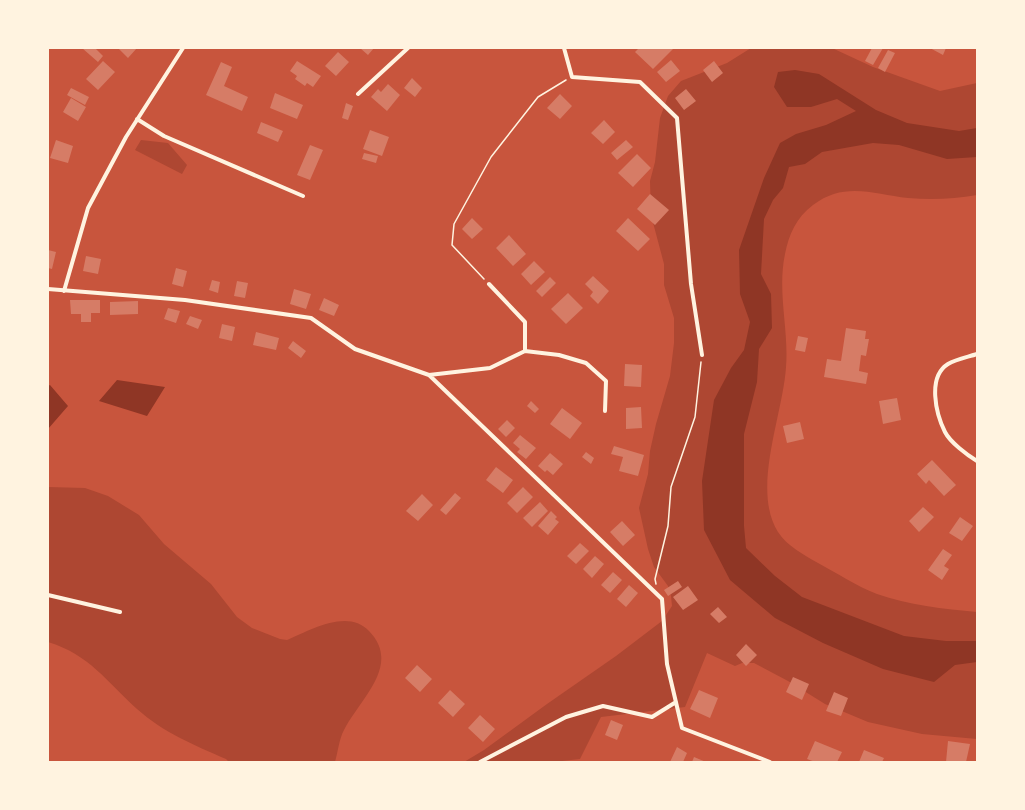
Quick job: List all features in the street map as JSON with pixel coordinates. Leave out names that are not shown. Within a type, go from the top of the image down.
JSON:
[{"type":"street","points":[[64,291],[88,208],[137,119],[183,48]]},
{"type":"street","points":[[358,94],[408,48]]},
{"type":"street","points":[[564,48],[572,77],[640,82],[677,118],[691,284],[702,355]]},
{"type":"street","points":[[137,119],[164,136],[303,196]]},
{"type":"street","points":[[489,284],[525,322],[525,351]]},
{"type":"street","points":[[48,289],[185,300],[311,318],[355,349],[429,375],[662,599],[667,664],[682,728],[770,762]]},
{"type":"street","points":[[429,375],[490,368],[525,351],[559,355],[586,363],[606,381],[605,412]]},
{"type":"street","points":[[977,354],[947,365],[935,379],[935,398],[945,433],[967,455],[977,461]]},
{"type":"street","points":[[48,595],[120,612]]},
{"type":"street","points":[[480,762],[566,717],[603,706],[652,717],[676,702]]},
{"type":"path","points":[[489,284],[452,245],[454,224],[491,157],[538,97],[572,77]]},
{"type":"path","points":[[657,586],[655,579],[668,526],[671,487],[695,417],[702,355]]},
{"type":"shaded area","points":[[751,48],[832,48],[873,67],[940,91],[977,83],[977,195],[926,199],[859,191],[836,193],[813,205],[802,215],[794,227],[785,254],[783,268],[782,282],[786,339],[786,367],[784,386],[771,451],[767,495],[770,515],[778,532],[786,542],[847,579],[877,594],[889,598],[939,608],[977,612],[977,739],[922,734],[868,722],[825,704],[788,681],[754,663],[742,663],[735,666],[707,653],[685,707],[601,717],[580,759],[553,762],[464,762],[484,750],[616,656],[662,621],[672,606],[668,586],[654,567],[648,549],[639,508],[648,474],[650,451],[656,424],[670,376],[674,343],[674,318],[664,285],[664,264],[651,215],[650,181],[655,162],[660,118],[668,96],[681,81],[727,63]]},
{"type":"shaded area","points":[[795,70],[819,74],[876,110],[907,123],[959,131],[977,128],[977,157],[947,159],[899,145],[873,143],[822,152],[805,164],[789,167],[783,188],[773,200],[764,219],[761,274],[771,294],[772,328],[759,349],[757,382],[744,434],[744,526],[746,548],[775,576],[802,597],[904,636],[946,641],[977,641],[977,662],[955,665],[934,682],[883,669],[823,643],[775,618],[730,580],[704,530],[702,481],[714,400],[731,368],[744,350],[750,322],[740,294],[739,250],[764,178],[780,143],[796,134],[826,125],[856,111],[837,99],[811,107],[787,107],[774,87],[778,72]]},
{"type":"shaded area","points":[[141,140],[168,143],[187,165],[182,174],[135,150]]},
{"type":"shaded area","points":[[117,380],[165,387],[147,416],[99,401]]},
{"type":"shaded area","points":[[50,385],[68,406],[48,429],[48,386]]},
{"type":"shaded area","points":[[48,487],[85,488],[108,496],[139,515],[164,544],[211,584],[237,617],[252,628],[280,639],[287,640],[329,623],[340,621],[351,621],[360,624],[369,631],[378,644],[381,656],[380,669],[368,694],[342,734],[335,762],[229,762],[226,759],[180,738],[158,725],[137,709],[97,670],[63,647],[48,642]]},
{"type":"building","points":[[82,48],[95,48],[103,56],[98,62]]},
{"type":"building","points":[[118,48],[137,48],[128,58]]},
{"type":"building","points":[[360,48],[374,48],[368,55]]},
{"type":"building","points":[[639,48],[674,48],[653,69],[635,52]]},
{"type":"building","points":[[872,48],[883,48],[873,65],[865,61]]},
{"type":"building","points":[[930,48],[946,48],[943,55]]},
{"type":"building","points":[[888,50],[895,53],[885,72],[878,68]]},
{"type":"building","points":[[338,52],[349,62],[336,76],[325,66]]},
{"type":"building","points":[[671,60],[680,71],[666,82],[657,72]]},
{"type":"building","points":[[103,61],[115,72],[98,90],[86,79]]},
{"type":"building","points":[[297,61],[321,76],[313,87],[307,83],[305,86],[295,79],[297,76],[290,71]]},
{"type":"building","points":[[714,61],[723,73],[712,82],[703,70]]},
{"type":"building","points":[[221,62],[232,67],[224,86],[248,97],[242,111],[206,95]]},
{"type":"building","points":[[412,78],[422,88],[415,97],[404,88]]},
{"type":"building","points":[[388,84],[400,95],[387,111],[371,97],[378,89],[381,92]]},
{"type":"building","points":[[71,88],[89,97],[85,105],[67,95]]},
{"type":"building","points":[[686,89],[696,101],[684,110],[675,98]]},
{"type":"building","points":[[275,93],[303,105],[297,119],[270,108]]},
{"type":"building","points":[[560,94],[572,106],[560,119],[547,108]]},
{"type":"building","points":[[71,98],[86,107],[78,121],[63,112]]},
{"type":"building","points":[[346,103],[353,106],[348,120],[342,118]]},
{"type":"building","points":[[604,120],[615,132],[603,144],[591,133]]},
{"type":"building","points":[[261,122],[283,131],[278,142],[257,133]]},
{"type":"building","points":[[370,130],[389,137],[382,156],[363,149]]},
{"type":"building","points":[[56,140],[73,146],[68,163],[50,158]]},
{"type":"building","points":[[626,140],[633,147],[617,160],[611,153]]},
{"type":"building","points":[[310,145],[323,150],[310,180],[297,175]]},
{"type":"building","points":[[364,153],[378,156],[376,163],[362,159]]},
{"type":"building","points":[[637,154],[651,168],[633,187],[618,173]]},
{"type":"building","points":[[650,194],[669,210],[655,225],[637,209]]},
{"type":"building","points":[[472,218],[483,229],[472,239],[462,229]]},
{"type":"building","points":[[628,218],[650,239],[638,251],[616,231]]},
{"type":"building","points":[[509,235],[526,254],[513,266],[496,248]]},
{"type":"building","points":[[48,250],[56,252],[52,269],[48,268]]},
{"type":"building","points":[[86,256],[101,259],[98,274],[83,271]]},
{"type":"building","points":[[534,261],[545,272],[531,285],[521,274]]},
{"type":"building","points":[[176,268],[187,271],[183,287],[172,284]]},
{"type":"building","points":[[593,276],[609,291],[598,304],[590,296],[593,292],[585,284]]},
{"type":"building","points":[[550,277],[556,283],[542,297],[536,291]]},
{"type":"building","points":[[212,280],[220,282],[218,293],[209,290]]},
{"type":"building","points":[[237,281],[248,283],[245,298],[234,296]]},
{"type":"building","points":[[294,289],[311,294],[306,309],[290,304]]},
{"type":"building","points":[[568,293],[583,308],[566,324],[551,309]]},
{"type":"building","points":[[324,298],[339,305],[334,316],[319,310]]},
{"type":"building","points":[[70,300],[100,300],[100,313],[91,313],[91,322],[81,322],[81,314],[71,314]]},
{"type":"building","points":[[138,301],[138,314],[110,315],[110,302]]},
{"type":"building","points":[[168,308],[180,311],[176,323],[164,319]]},
{"type":"building","points":[[190,316],[202,320],[198,329],[186,324]]},
{"type":"building","points":[[222,324],[235,327],[232,341],[219,338]]},
{"type":"building","points":[[846,328],[866,331],[865,339],[869,339],[866,356],[861,355],[859,371],[868,373],[866,384],[824,377],[827,359],[841,361]]},
{"type":"building","points":[[256,332],[279,338],[276,350],[253,345]]},
{"type":"building","points":[[798,336],[808,338],[805,352],[795,350]]},
{"type":"building","points":[[293,341],[306,351],[301,358],[288,348]]},
{"type":"building","points":[[625,364],[642,365],[641,387],[624,386]]},
{"type":"building","points":[[897,398],[901,420],[883,424],[879,401]]},
{"type":"building","points":[[531,401],[539,409],[535,413],[527,406]]},
{"type":"building","points":[[641,407],[642,428],[626,429],[626,408]]},
{"type":"building","points":[[562,408],[582,423],[570,439],[550,424]]},
{"type":"building","points":[[507,420],[515,428],[506,437],[498,429]]},
{"type":"building","points":[[800,422],[804,439],[787,443],[783,426]]},
{"type":"building","points":[[520,435],[536,448],[526,459],[517,452],[520,449],[513,443]]},
{"type":"building","points":[[614,446],[644,455],[638,476],[619,471],[623,457],[611,454]]},
{"type":"building","points":[[586,452],[594,458],[591,464],[582,457]]},
{"type":"building","points":[[550,453],[563,464],[553,475],[547,470],[545,472],[538,466]]},
{"type":"building","points":[[932,460],[956,485],[944,496],[929,480],[926,484],[917,474]]},
{"type":"building","points":[[496,467],[513,480],[503,493],[486,480]]},
{"type":"building","points":[[523,487],[533,497],[517,513],[507,503]]},
{"type":"building","points":[[455,493],[461,498],[446,515],[440,510]]},
{"type":"building","points":[[422,494],[433,505],[418,521],[406,511]]},
{"type":"building","points":[[540,502],[548,511],[532,527],[523,518]]},
{"type":"building","points":[[923,507],[934,517],[919,532],[909,521]]},
{"type":"building","points":[[551,511],[557,517],[555,519],[559,522],[548,535],[538,526]]},
{"type":"building","points":[[960,517],[973,526],[962,541],[949,533]]},
{"type":"building","points":[[622,521],[635,535],[623,546],[610,532]]},
{"type":"building","points":[[580,543],[589,551],[576,564],[567,556]]},
{"type":"building","points":[[943,549],[952,555],[944,566],[949,569],[942,580],[928,570]]},
{"type":"building","points":[[595,556],[604,564],[592,578],[583,569]]},
{"type":"building","points":[[613,572],[622,580],[610,593],[601,585]]},
{"type":"building","points":[[678,581],[682,587],[668,596],[664,590]]},
{"type":"building","points":[[629,585],[638,593],[626,607],[617,599]]},
{"type":"building","points":[[688,586],[698,600],[683,610],[673,597]]},
{"type":"building","points":[[718,607],[727,617],[719,623],[710,614]]},
{"type":"building","points":[[746,644],[757,655],[746,666],[736,655]]},
{"type":"building","points":[[417,665],[432,679],[420,692],[405,678]]},
{"type":"building","points":[[793,677],[809,684],[802,700],[786,692]]},
{"type":"building","points":[[450,690],[465,704],[453,717],[438,703]]},
{"type":"building","points":[[699,690],[718,698],[710,718],[690,709]]},
{"type":"building","points":[[834,692],[848,698],[841,716],[826,711]]},
{"type":"building","points":[[480,715],[495,729],[483,742],[468,728]]},
{"type":"building","points":[[611,720],[623,725],[617,740],[605,735]]},
{"type":"building","points":[[815,741],[842,752],[837,762],[815,762],[807,759]]},
{"type":"building","points":[[948,741],[970,744],[966,762],[946,762]]},
{"type":"building","points":[[677,747],[687,753],[683,762],[670,762]]},
{"type":"building","points":[[864,750],[884,758],[882,762],[859,762]]},
{"type":"building","points":[[694,757],[706,762],[692,762]]}]
